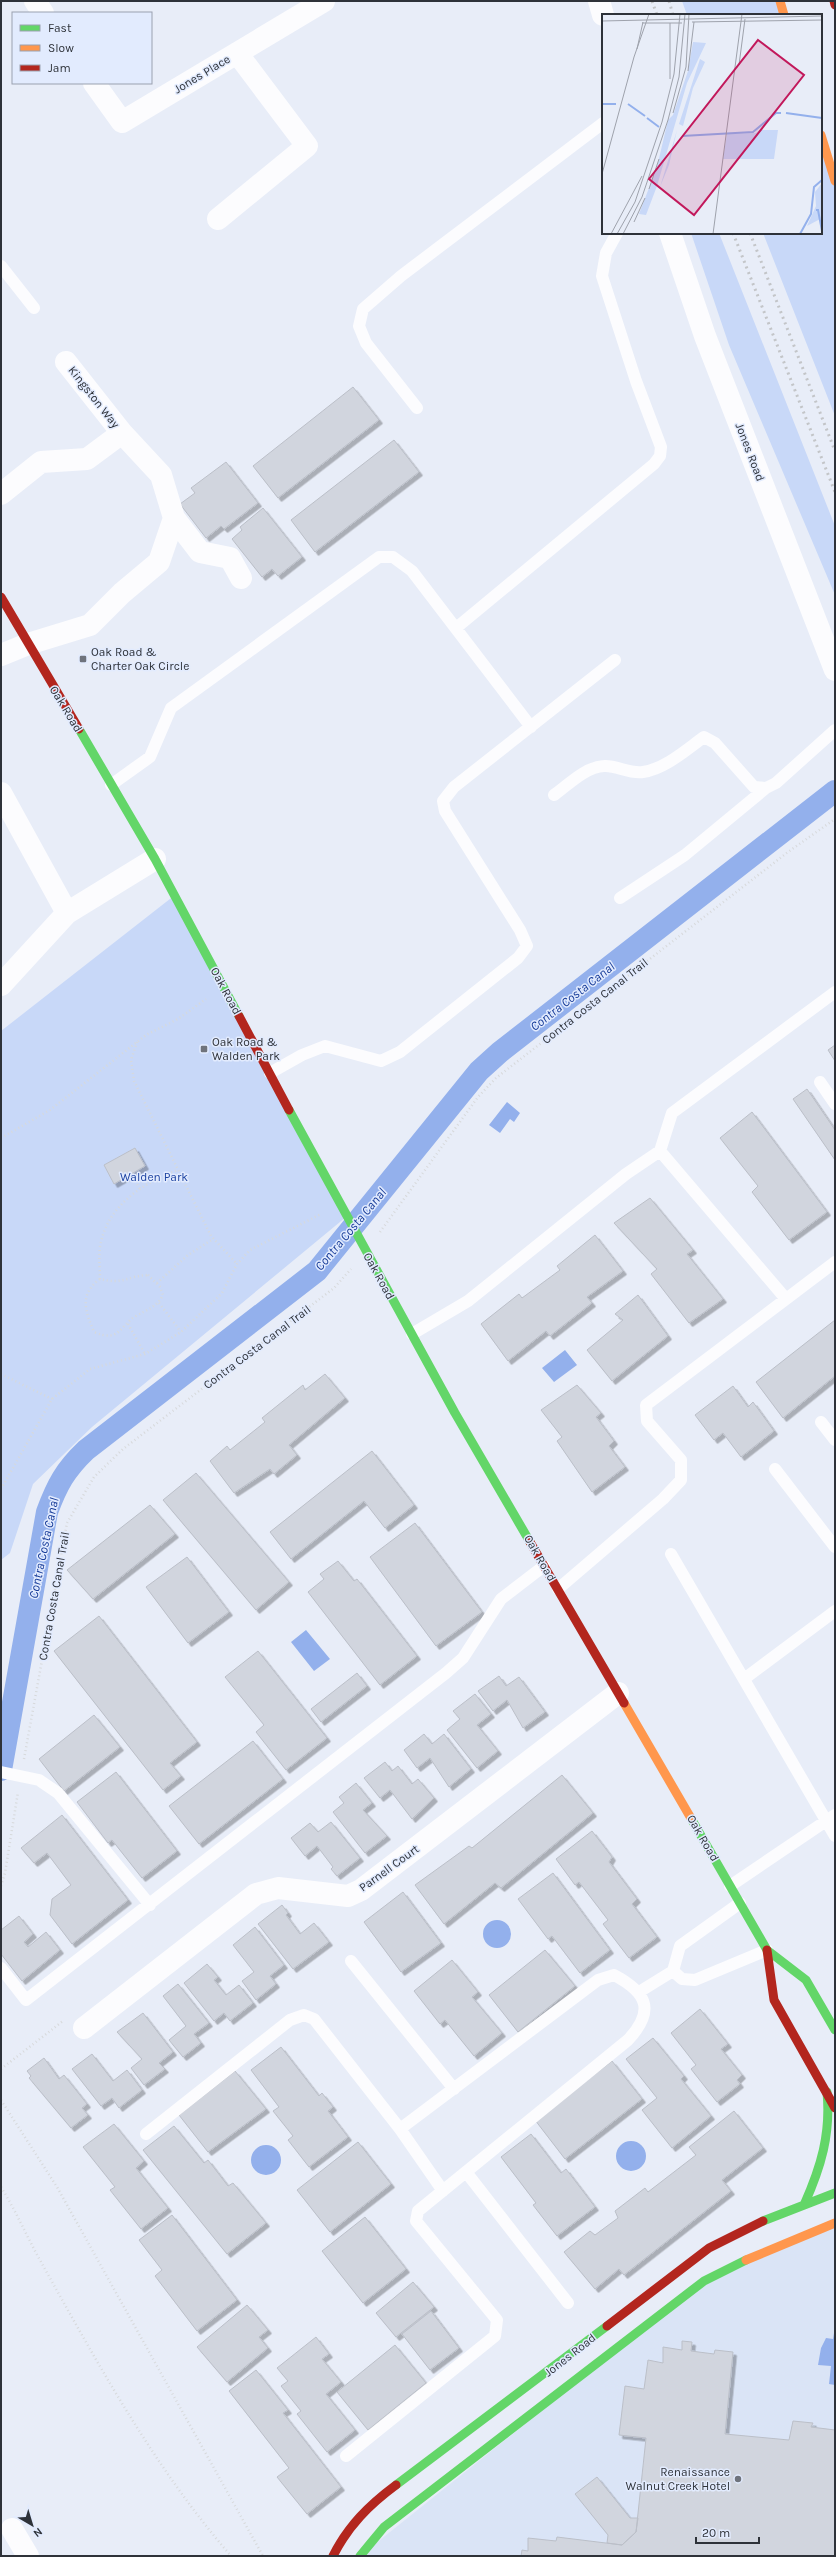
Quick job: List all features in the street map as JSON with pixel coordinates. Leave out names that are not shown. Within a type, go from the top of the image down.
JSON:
[{"type":"main road","points":[[780,1],[784,14]]},
{"type":"main road","points":[[834,1],[835,5]]},
{"type":"main road","points":[[822,138],[835,181]]},
{"type":"main road","name":"Oak Road","points":[[1,597],[156,859],[346,1217],[544,1566],[767,1950],[774,2000],[835,2108]]},
{"type":"main road","name":"Oak Road","points":[[767,1950],[806,1980],[835,2030]]},
{"type":"main road","points":[[804,2205],[823,2164],[830,2117],[827,2092]]},
{"type":"main road","name":"Jones Road","points":[[333,2556],[339,2543],[356,2520],[373,2502],[510,2401],[709,2248],[771,2217],[835,2193]]},
{"type":"main road","name":"Jones Road","points":[[360,2556],[384,2526],[704,2282],[756,2255],[835,2223]]},
{"type":"street","points":[[35,1],[42,12]]},
{"type":"street","name":"Jones Place","points":[[95,84],[122,122],[324,1]]},
{"type":"street","points":[[599,1],[603,14]]},
{"type":"street","points":[[218,219],[307,146],[237,53]]},
{"type":"street","name":"Jones Road","points":[[670,234],[705,336],[835,670]]},
{"type":"street","name":"Kingston Way","points":[[66,362],[122,433],[161,475],[174,518]]},
{"type":"street","points":[[1,494],[40,462],[87,459],[122,433]]},
{"type":"street","points":[[174,518],[200,552],[230,558],[241,578]]},
{"type":"street","points":[[1,656],[28,644],[90,625],[122,593],[159,562],[174,518]]},
{"type":"street","points":[[1,793],[67,913]]},
{"type":"street","points":[[1,985],[67,913],[156,859]]},
{"type":"street","name":"Parnell Court","points":[[84,2028],[256,1894],[278,1888],[348,1896],[361,1890],[618,1693]]},
{"type":"street","points":[[12,2529],[28,2556]]},
{"type":"lane","points":[[417,408],[366,343],[359,326],[363,309],[402,276],[602,124]]},
{"type":"lane","points":[[456,628],[654,464],[660,456],[661,447],[636,381],[602,276],[606,253],[616,234]]},
{"type":"lane","points":[[1,266],[34,308]]},
{"type":"lane","points":[[111,785],[150,757],[170,708],[379,557],[393,557],[412,571],[531,727]]},
{"type":"lane","points":[[270,1073],[302,1055],[325,1046],[381,1061],[400,1052],[518,958],[527,946],[520,930],[445,811],[443,801],[454,787],[615,660]]},
{"type":"lane","points":[[620,898],[685,854],[766,788],[776,783],[835,730]]},
{"type":"lane","points":[[554,795],[583,773],[604,766],[623,771],[644,772],[665,764],[704,737],[715,743],[754,787],[766,788]]},
{"type":"lane","points":[[412,1334],[468,1301],[626,1174],[660,1151],[672,1113],[835,992]]},
{"type":"lane","points":[[820,1082],[835,1104]]},
{"type":"lane","points":[[660,1151],[786,1299]]},
{"type":"lane","points":[[558,1589],[663,1499],[681,1480],[681,1460],[647,1421],[646,1405],[835,1262]]},
{"type":"lane","points":[[821,1422],[835,1440]]},
{"type":"lane","points":[[775,1469],[835,1547]]},
{"type":"lane","points":[[671,1554],[744,1679],[831,1818],[835,1836]]},
{"type":"lane","points":[[1,1968],[26,2000],[150,1905],[464,1658],[501,1599],[544,1566]]},
{"type":"lane","points":[[744,1679],[835,1611]]},
{"type":"lane","points":[[1,1772],[39,1780],[58,1793],[150,1905]]},
{"type":"lane","points":[[730,1886],[831,1818]]},
{"type":"lane","points":[[639,1992],[673,1970],[680,1946],[740,1903]]},
{"type":"lane","points":[[673,1970],[682,1979],[695,1980],[767,1950]]},
{"type":"lane","points":[[351,1961],[454,2088]]},
{"type":"lane","points":[[346,2456],[495,2336],[497,2320],[416,2221],[418,2211],[628,2040],[642,2025],[645,2006],[639,1992],[614,1975],[598,1980],[400,2129]]},
{"type":"lane","points":[[146,2134],[290,2020],[304,2015],[314,2019],[400,2129],[443,2191]]},
{"type":"lane","points":[[466,2172],[568,2303]]},
{"type":"lane","points":[[496,2440],[497,2425],[510,2401]]},
{"type":"path","name":"Contra Costa Canal Trail","points":[[390,1219],[478,1097],[496,1078],[788,852],[835,819]]},
{"type":"path","points":[[1,1138],[50,1110],[137,1042],[178,1019],[224,986]]},
{"type":"path","points":[[137,1042],[131,1060],[134,1081],[213,1239],[237,1264]]},
{"type":"path","points":[[100,1279],[115,1283],[127,1281],[135,1276],[148,1275],[157,1283],[163,1295],[159,1303],[152,1309],[135,1316],[128,1324],[114,1334],[105,1336],[94,1332],[84,1302],[87,1292],[100,1279],[100,1243],[107,1225],[127,1197],[163,1176],[178,1170]]},
{"type":"path","points":[[131,1174],[140,1189]]},
{"type":"path","points":[[1,1489],[52,1399],[90,1369],[145,1354],[180,1332],[222,1294],[237,1264],[250,1250],[340,1204]]},
{"type":"path","points":[[157,1283],[188,1254],[213,1239]]},
{"type":"path","name":"Contra Costa Canal Trail","points":[[1,1886],[6,1873],[17,1775],[67,1524],[82,1495],[94,1477],[123,1449],[338,1283]]},
{"type":"path","points":[[159,1303],[180,1332]]},
{"type":"path","points":[[128,1324],[145,1354]]},
{"type":"path","points":[[1,1374],[52,1399]]},
{"type":"path","points":[[1,2069],[73,2014],[84,2028]]},
{"type":"path","points":[[1,2100],[57,2187],[263,2556]]},
{"type":"path","points":[[1,2187],[40,2260],[134,2426],[203,2523],[231,2556]]},
{"type":"shaded area","points":[[835,2223],[835,2556],[360,2556],[704,2281]]},
{"type":"green space","points":[[682,1],[780,1],[784,14],[687,14]]},
{"type":"green space","points":[[822,138],[835,181],[835,416],[763,234],[822,234]]},
{"type":"green space","points":[[691,234],[719,234],[835,526],[835,595],[729,345]]},
{"type":"green space","name":"Walden Park","points":[[175,895],[346,1217],[92,1427],[33,1484],[10,1553],[1,1560],[1,1031]]},
{"type":"water","points":[[507,1102],[520,1113],[514,1122],[510,1119],[500,1133],[489,1125]]},
{"type":"water","points":[[565,1350],[577,1365],[554,1382],[542,1368]]},
{"type":"water","points":[[306,1630],[330,1659],[314,1671],[291,1642]]},
{"type":"water","points":[[497,1920],[503,1921],[507,1924],[510,1928],[510,1940],[507,1944],[503,1947],[497,1948],[491,1947],[487,1944],[484,1940],[483,1934],[484,1928],[487,1924],[491,1921]]},
{"type":"water","points":[[631,2141],[641,2146],[646,2156],[641,2166],[631,2171],[621,2166],[616,2156],[621,2146]]},
{"type":"water","points":[[266,2145],[277,2149],[281,2160],[277,2171],[266,2175],[255,2171],[251,2160],[255,2149]]},
{"type":"water","points":[[835,2327],[835,2385],[829,2384],[831,2366],[818,2365],[821,2348],[826,2338],[833,2339]]},
{"type":"building","points":[[353,387],[379,420],[278,498],[253,466]]},
{"type":"building","points":[[394,440],[419,472],[315,552],[291,520]]},
{"type":"building","points":[[226,462],[258,503],[224,529],[221,526],[206,538],[180,504],[195,493],[191,488]]},
{"type":"building","points":[[263,508],[302,557],[278,576],[272,569],[262,577],[232,539],[242,530],[240,527]]},
{"type":"building","points":[[835,1045],[835,1061],[828,1050]]},
{"type":"building","points":[[807,1089],[835,1130],[835,1160],[793,1099]]},
{"type":"building","points":[[752,1112],[827,1212],[789,1240],[752,1192],[758,1186],[720,1138]]},
{"type":"building","points":[[135,1148],[145,1166],[114,1184],[104,1165]]},
{"type":"building","points":[[650,1198],[693,1250],[687,1254],[723,1299],[689,1323],[651,1274],[657,1269],[614,1223]]},
{"type":"building","points":[[595,1235],[623,1271],[587,1297],[592,1303],[550,1336],[546,1331],[508,1361],[481,1324],[519,1294],[522,1298],[560,1270],[557,1266]]},
{"type":"building","points":[[638,1295],[668,1336],[612,1381],[587,1350],[623,1320],[615,1314]]},
{"type":"building","points":[[835,1320],[835,1376],[783,1418],[756,1382]]},
{"type":"building","points":[[325,1374],[345,1398],[289,1445],[297,1455],[274,1474],[270,1469],[234,1493],[210,1461],[227,1446],[230,1450],[265,1422],[262,1418],[303,1385],[305,1390]]},
{"type":"building","points":[[577,1385],[601,1413],[596,1417],[614,1441],[609,1446],[625,1467],[592,1492],[557,1441],[562,1437],[541,1410]]},
{"type":"building","points":[[733,1386],[748,1407],[753,1402],[774,1431],[741,1457],[723,1433],[714,1440],[695,1415]]},
{"type":"building","points":[[372,1451],[414,1505],[385,1528],[364,1501],[291,1559],[270,1532]]},
{"type":"building","points":[[196,1473],[289,1582],[256,1610],[163,1500]]},
{"type":"building","points":[[150,1505],[175,1534],[93,1599],[67,1570]]},
{"type":"building","points":[[415,1523],[482,1612],[436,1646],[370,1557]]},
{"type":"building","points":[[187,1557],[229,1612],[188,1643],[146,1587]]},
{"type":"building","points":[[338,1561],[354,1581],[357,1579],[417,1656],[380,1685],[308,1592],[324,1579],[320,1574]]},
{"type":"building","points":[[99,1616],[197,1742],[170,1763],[181,1776],[163,1790],[54,1651]]},
{"type":"building","points":[[258,1651],[327,1738],[286,1770],[256,1732],[264,1725],[225,1677]]},
{"type":"building","points":[[357,1673],[367,1686],[321,1722],[311,1709]]},
{"type":"building","points":[[499,1676],[506,1686],[519,1677],[545,1712],[523,1728],[507,1700],[493,1711],[478,1691]]},
{"type":"building","points":[[475,1694],[491,1714],[477,1725],[498,1751],[477,1768],[447,1730],[460,1719],[453,1711]]},
{"type":"building","points":[[94,1715],[120,1747],[64,1791],[39,1759]]},
{"type":"building","points":[[424,1734],[432,1744],[444,1734],[471,1769],[449,1787],[430,1758],[417,1768],[404,1750]]},
{"type":"building","points":[[253,1741],[283,1779],[199,1844],[169,1806]]},
{"type":"building","points":[[385,1762],[392,1771],[398,1766],[412,1784],[418,1779],[434,1798],[412,1819],[390,1790],[380,1798],[364,1778]]},
{"type":"building","points":[[116,1772],[177,1851],[142,1878],[112,1840],[108,1843],[77,1802]]},
{"type":"building","points":[[562,1775],[593,1813],[501,1888],[495,1883],[444,1924],[415,1885],[469,1846],[472,1848]]},
{"type":"building","points":[[356,1783],[372,1803],[363,1810],[387,1836],[365,1853],[333,1812],[344,1803],[339,1797]]},
{"type":"building","points":[[62,1815],[128,1900],[72,1944],[50,1915],[52,1899],[71,1885],[47,1853],[34,1863],[21,1848]]},
{"type":"building","points":[[331,1822],[360,1858],[337,1876],[331,1869],[333,1867],[317,1846],[305,1856],[291,1838],[310,1823],[318,1832]]},
{"type":"building","points":[[592,1831],[612,1857],[609,1862],[637,1899],[632,1904],[657,1937],[629,1958],[603,1924],[608,1920],[579,1882],[575,1885],[556,1859]]},
{"type":"building","points":[[553,1873],[610,1950],[580,1973],[552,1936],[548,1939],[518,1899]]},
{"type":"building","points":[[403,1892],[441,1943],[401,1972],[364,1922]]},
{"type":"building","points":[[282,1905],[288,1913],[286,1915],[300,1934],[314,1923],[329,1942],[293,1969],[258,1924]]},
{"type":"building","points":[[19,1916],[33,1934],[24,1942],[28,1947],[46,1932],[60,1950],[22,1981],[1,1954],[1,1930]]},
{"type":"building","points":[[255,1927],[284,1965],[270,1976],[276,1984],[256,2000],[242,1981],[254,1972],[233,1945]]},
{"type":"building","points":[[545,1950],[575,1986],[518,2032],[489,1995]]},
{"type":"building","points":[[452,1960],[478,1992],[472,1997],[502,2033],[474,2056],[445,2020],[440,2024],[414,1991]]},
{"type":"building","points":[[207,1964],[218,1977],[214,1980],[226,1995],[239,1985],[253,2003],[230,2021],[224,2013],[214,2021],[184,1983]]},
{"type":"building","points":[[178,1984],[209,2023],[194,2034],[201,2043],[183,2057],[169,2040],[186,2026],[163,1996]]},
{"type":"building","points":[[700,2009],[728,2044],[721,2049],[742,2075],[737,2080],[740,2084],[717,2102],[691,2069],[696,2065],[671,2033]]},
{"type":"building","points":[[143,2013],[173,2052],[159,2063],[165,2069],[144,2085],[131,2068],[142,2059],[117,2032]]},
{"type":"building","points":[[653,2038],[684,2076],[681,2079],[711,2116],[672,2148],[642,2110],[657,2098],[626,2059]]},
{"type":"building","points":[[281,2047],[319,2096],[322,2093],[333,2107],[328,2111],[348,2137],[309,2167],[288,2140],[293,2136],[273,2111],[279,2107],[251,2070]]},
{"type":"building","points":[[92,2054],[113,2081],[127,2070],[142,2090],[119,2108],[112,2098],[101,2106],[72,2069]]},
{"type":"building","points":[[44,2058],[59,2079],[64,2075],[87,2104],[82,2108],[88,2115],[71,2128],[29,2078],[31,2076],[27,2071]]},
{"type":"building","points":[[612,2061],[642,2099],[565,2159],[535,2120]]},
{"type":"building","points":[[235,2071],[266,2109],[208,2152],[179,2115]]},
{"type":"building","points":[[734,2111],[763,2148],[722,2180],[731,2191],[624,2275],[619,2269],[595,2289],[564,2252],[590,2231],[595,2235],[618,2218],[615,2211],[645,2188],[648,2192],[696,2155],[689,2147]]},
{"type":"building","points":[[114,2124],[144,2161],[136,2168],[168,2208],[141,2229],[110,2190],[115,2187],[83,2147]]},
{"type":"building","points":[[174,2126],[204,2163],[208,2160],[228,2186],[233,2183],[266,2223],[227,2254],[143,2150]]},
{"type":"building","points":[[531,2134],[561,2173],[566,2169],[595,2207],[557,2236],[533,2205],[536,2203],[501,2157]]},
{"type":"building","points":[[358,2142],[391,2184],[330,2232],[297,2190]]},
{"type":"building","points":[[172,2215],[237,2300],[197,2331],[155,2276],[162,2270],[139,2240]]},
{"type":"building","points":[[365,2217],[406,2269],[363,2303],[322,2251]]},
{"type":"building","points":[[413,2282],[434,2307],[396,2337],[376,2313]]},
{"type":"building","points":[[247,2305],[268,2330],[259,2337],[268,2348],[227,2382],[197,2347]]},
{"type":"building","points":[[431,2311],[459,2348],[430,2370],[402,2334]]},
{"type":"building","points":[[316,2337],[329,2354],[322,2359],[341,2382],[326,2394],[355,2430],[327,2452],[297,2414],[301,2411],[281,2386],[288,2381],[277,2368]]},
{"type":"building","name":"Renaissance Walnut Creek Hotel","points":[[682,2341],[692,2342],[691,2351],[714,2354],[715,2350],[733,2352],[725,2434],[789,2440],[793,2421],[813,2423],[811,2427],[835,2430],[835,2556],[521,2556],[522,2550],[528,2551],[528,2538],[556,2541],[557,2537],[622,2545],[636,2532],[646,2438],[619,2435],[625,2386],[644,2389],[648,2360],[663,2363],[663,2347],[682,2350]]},
{"type":"building","points":[[395,2345],[426,2383],[368,2430],[337,2392]]},
{"type":"building","points":[[256,2370],[288,2410],[283,2413],[341,2487],[307,2514],[277,2477],[289,2468],[229,2391]]},
{"type":"building","points":[[597,2477],[630,2518],[638,2518],[636,2532],[622,2545],[607,2543],[608,2535],[575,2494]]},
{"type":"waterway","name":"Contra Costa Canal","points":[[1,1770],[47,1512],[62,1478],[72,1464],[86,1450],[317,1271],[479,1071],[500,1052],[835,791]]},
{"type":"railway","points":[[652,1],[657,14]]},
{"type":"railway","points":[[669,1],[673,14]]},
{"type":"railway","points":[[733,234],[835,492]]},
{"type":"railway","points":[[750,234],[835,451]]},
{"type":"traffic: fast","points":[[79,729],[155,859],[239,1016]]},
{"type":"traffic: fast","points":[[289,1110],[455,1413],[530,1542]]},
{"type":"traffic: fast","points":[[692,1820],[767,1950],[806,1980],[835,2030]]},
{"type":"traffic: fast","points":[[804,2205],[820,2164],[826,2136],[828,2107],[827,2092]]},
{"type":"traffic: fast","points":[[763,2221],[835,2193]]},
{"type":"traffic: fast","points":[[360,2556],[384,2527],[704,2281],[746,2260]]},
{"type":"traffic: fast","points":[[396,2485],[607,2326]]},
{"type":"traffic: slow","points":[[780,1],[784,14]]},
{"type":"traffic: slow","points":[[822,138],[835,181]]},
{"type":"traffic: slow","points":[[624,1703],[692,1820]]},
{"type":"traffic: slow","points":[[746,2260],[835,2223]]},
{"type":"traffic: jam","points":[[834,1],[835,5]]},
{"type":"traffic: jam","points":[[1,597],[79,729]]},
{"type":"traffic: jam","points":[[239,1016],[289,1110]]},
{"type":"traffic: jam","points":[[530,1542],[624,1703]]},
{"type":"traffic: jam","points":[[767,1950],[774,2000],[835,2108]]},
{"type":"traffic: jam","points":[[607,2326],[709,2248],[763,2221]]},
{"type":"traffic: jam","points":[[333,2556],[352,2526],[368,2508],[396,2485]]},
{"type":"place","name":"Oak Road & Charter Oak Circle","points":[[83,659]]},
{"type":"place","name":"Oak Road & Walden Park","points":[[204,1049]]},
{"type":"place","name":"Renaissance Walnut Creek Hotel","points":[[738,2479]]}]
